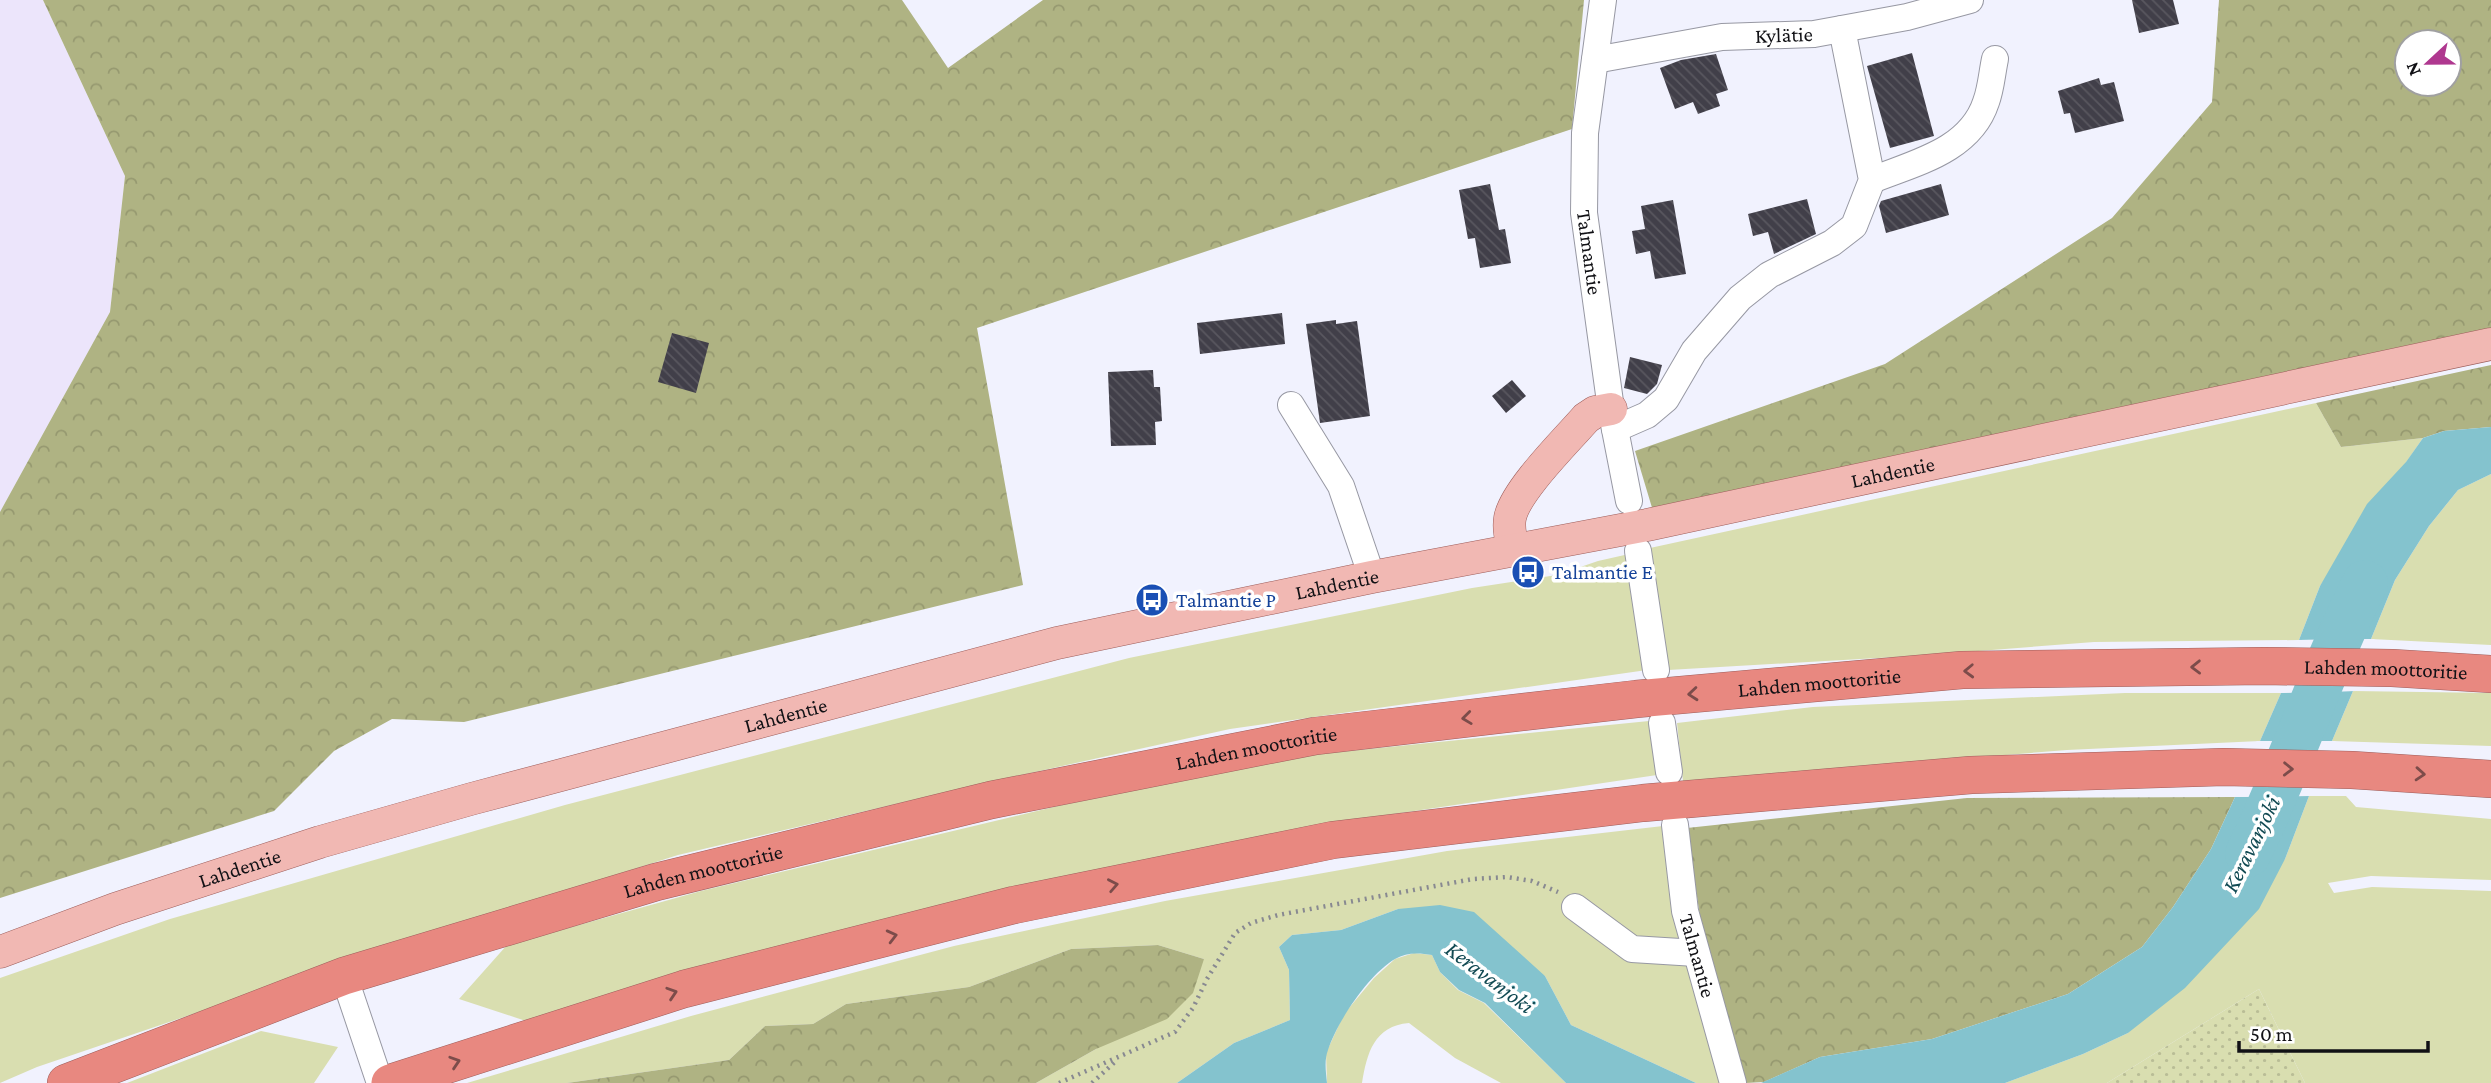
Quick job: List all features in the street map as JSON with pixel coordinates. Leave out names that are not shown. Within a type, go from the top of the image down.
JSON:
[{"type":"highway","name":"Lahden moottoritie","points":[[66,1083],[345,976],[656,882],[991,800],[1315,736],[1636,699],[1962,670],[2264,666],[2392,668],[2491,674]]},
{"type":"highway","points":[[390,1083],[684,989],[1014,905],[1333,840],[1643,803],[1971,775],[2224,767],[2352,770],[2491,779]]},
{"type":"main road","name":"Lahdentie","points":[[0,952],[115,909],[320,842],[471,799],[1057,643],[1372,577],[1660,522],[2491,344]]},
{"type":"main road","points":[[1514,551],[1509,531],[1510,515],[1525,488],[1586,418],[1595,412],[1613,419]]},
{"type":"street","name":"Talmantie","points":[[1603,0],[1585,132],[1584,213],[1594,299],[1629,501]]},
{"type":"street","name":"Kylätie","points":[[1594,60],[1722,37],[1814,34],[1907,17],[1970,0]]},
{"type":"street","points":[[1613,419],[1647,415],[1666,399],[1694,351],[1740,298],[1769,275],[1832,243],[1854,226],[1872,180],[1842,29]]},
{"type":"street","points":[[1872,180],[1943,152],[1966,134],[1986,104],[1995,59]]},
{"type":"street","points":[[1290,405],[1341,486],[1372,577]]},
{"type":"street","points":[[1638,551],[1656,670]]},
{"type":"street","points":[[1662,723],[1669,772]]},
{"type":"street","name":"Talmantie","points":[[1675,825],[1685,911],[1733,1083]]},
{"type":"street","points":[[1575,907],[1632,949],[1696,953]]},
{"type":"street","points":[[345,976],[380,1083]]},
{"type":"path","points":[[1059,1083],[1175,1032],[1193,1008],[1235,933],[1251,923],[1292,912],[1473,879],[1532,881],[1557,891],[1575,907]]},
{"type":"path","points":[[1092,1083],[1121,1057]]},
{"type":"shaded area","points":[[0,0],[43,0],[125,176],[110,312],[0,512]]},
{"type":"green space","points":[[43,0],[902,0],[948,68],[1043,0],[1584,0],[1572,129],[977,328],[1023,585],[464,722],[392,719],[334,751],[274,811],[0,898],[0,512],[110,312],[125,176]]},
{"type":"green space","points":[[2219,0],[2491,0],[2491,328],[1653,511],[1635,451],[1885,364],[2112,218],[2212,102]]},
{"type":"green space","points":[[2491,365],[2491,427],[2444,431],[2423,438],[2341,447],[2316,403]]},
{"type":"green space","points":[[2316,403],[2341,447],[2423,438],[2320,586],[2299,640],[2094,642],[1668,670],[1650,548]]},
{"type":"green space","points":[[2491,474],[2491,645],[2371,639],[2395,580],[2429,526],[2458,490]]},
{"type":"green space","points":[[1629,554],[1647,670],[1230,729],[678,855],[387,948],[37,1067],[0,1083],[0,978],[170,919],[565,805],[1129,658],[1472,588],[1557,575]]},
{"type":"green space","points":[[2353,691],[2491,693],[2491,746],[2332,741]]},
{"type":"green space","points":[[2125,693],[2281,693],[2260,741],[2067,750],[1683,781],[1677,723],[1813,707]]},
{"type":"green space","points":[[1649,721],[1657,775],[1306,827],[526,1021],[459,999],[507,945],[701,891],[1062,805],[1309,755]]},
{"type":"green space","points":[[2309,796],[2346,796],[2356,807],[2491,819],[2491,880],[2371,876],[2328,883],[2334,893],[2372,887],[2491,891],[2491,1083],[2305,1083],[2259,989],[2107,1083],[2005,1083],[2083,1054],[2128,1033],[2285,859]]},
{"type":"green space","points":[[2235,797],[2211,849],[2173,907],[2142,947],[2068,994],[1932,1039],[1820,1057],[1764,1082],[1746,1083],[1700,917],[1687,828],[1967,798]]},
{"type":"green space","points":[[1663,826],[1720,1083],[1696,1083],[1571,1025],[1545,976],[1398,909],[1341,930],[1292,935],[1279,947],[1289,970],[1290,1020],[1234,1043],[1177,1083],[1036,1083],[1096,1049],[1204,959],[1158,945],[1071,949],[969,987],[846,1004],[813,1024],[765,1026],[729,1060],[567,1083],[467,1083],[691,1016],[954,946],[1165,901],[1447,851]]},
{"type":"green space","points":[[1158,945],[1204,959],[1193,993],[1167,1019],[1096,1049],[1036,1083],[567,1083],[729,1060],[765,1026],[813,1024],[846,1004],[969,987],[1071,949]]},
{"type":"green space","points":[[1414,953],[1432,955],[1440,972],[1458,990],[1484,1003],[1566,1083],[1501,1083],[1455,1058],[1409,1023],[1397,1025],[1380,1035],[1370,1052],[1362,1083],[1327,1083],[1326,1053],[1344,1014],[1374,978],[1395,959]]},
{"type":"green space","points":[[2259,989],[2305,1083],[2107,1083]]},
{"type":"green space","points":[[261,1031],[338,1047],[314,1083],[127,1083]]},
{"type":"water","points":[[2491,427],[2491,474],[2458,490],[2429,526],[2395,580],[2371,639],[2299,640],[2320,586],[2367,504],[2406,462],[2423,438],[2444,431]]},
{"type":"water","points":[[2353,691],[2332,741],[2260,741],[2281,693]]},
{"type":"water","points":[[2309,796],[2285,859],[2259,909],[2185,988],[2128,1033],[2083,1054],[2005,1083],[1761,1083],[1820,1057],[1932,1039],[2068,994],[2142,947],[2173,907],[2211,849],[2235,797]]},
{"type":"water","points":[[1440,905],[1474,912],[1545,976],[1571,1025],[1696,1083],[1566,1083],[1485,1003],[1459,990],[1440,972],[1432,955],[1409,954],[1385,966],[1355,1000],[1328,1050],[1327,1083],[1177,1083],[1234,1043],[1290,1020],[1289,970],[1279,947],[1292,935],[1341,930],[1398,909]]},
{"type":"pier","points":[[2375,639],[2371,642],[2299,643],[2296,640]]},
{"type":"pier","points":[[2353,688],[2357,691],[2277,693],[2281,689]]},
{"type":"pier","points":[[2256,741],[2336,741],[2332,745],[2260,745]]},
{"type":"pier","points":[[2235,793],[2309,793],[2312,796],[2231,797]]},
{"type":"building","points":[[2132,0],[2173,0],[2179,24],[2139,33]]},
{"type":"building","points":[[1912,53],[1934,136],[1890,148],[1867,66]]},
{"type":"building","points":[[1716,54],[1728,90],[1716,94],[1720,106],[1698,114],[1693,102],[1675,109],[1660,68],[1681,60]]},
{"type":"building","points":[[2099,78],[2101,85],[2114,82],[2124,121],[2075,133],[2070,113],[2064,114],[2058,91]]},
{"type":"building","points":[[1490,184],[1499,230],[1505,229],[1511,263],[1480,268],[1475,238],[1468,239],[1459,190]]},
{"type":"building","points":[[1941,184],[1949,215],[1886,233],[1879,206],[1881,201]]},
{"type":"building","points":[[1807,199],[1816,234],[1774,254],[1768,232],[1753,236],[1748,214]]},
{"type":"building","points":[[1673,200],[1686,274],[1655,279],[1650,251],[1636,254],[1632,231],[1645,229],[1641,206]]},
{"type":"building","points":[[1282,313],[1285,344],[1200,354],[1197,323]]},
{"type":"building","points":[[1336,320],[1336,324],[1357,321],[1370,416],[1320,423],[1306,324]]},
{"type":"building","points":[[672,333],[709,343],[696,393],[658,382]]},
{"type":"building","points":[[1630,357],[1662,365],[1657,384],[1647,394],[1624,388]]},
{"type":"building","points":[[1153,370],[1154,387],[1160,387],[1162,421],[1155,422],[1156,445],[1111,446],[1108,372]]},
{"type":"building","points":[[1512,380],[1526,396],[1506,413],[1492,396]]},
{"type":"waterway","name":"Keravanjoki","points":[[2248,854],[2365,583]]},
{"type":"place","name":"Talmantie E","points":[[1528,572]]},
{"type":"place","name":"Talmantie P","points":[[1152,600]]}]
